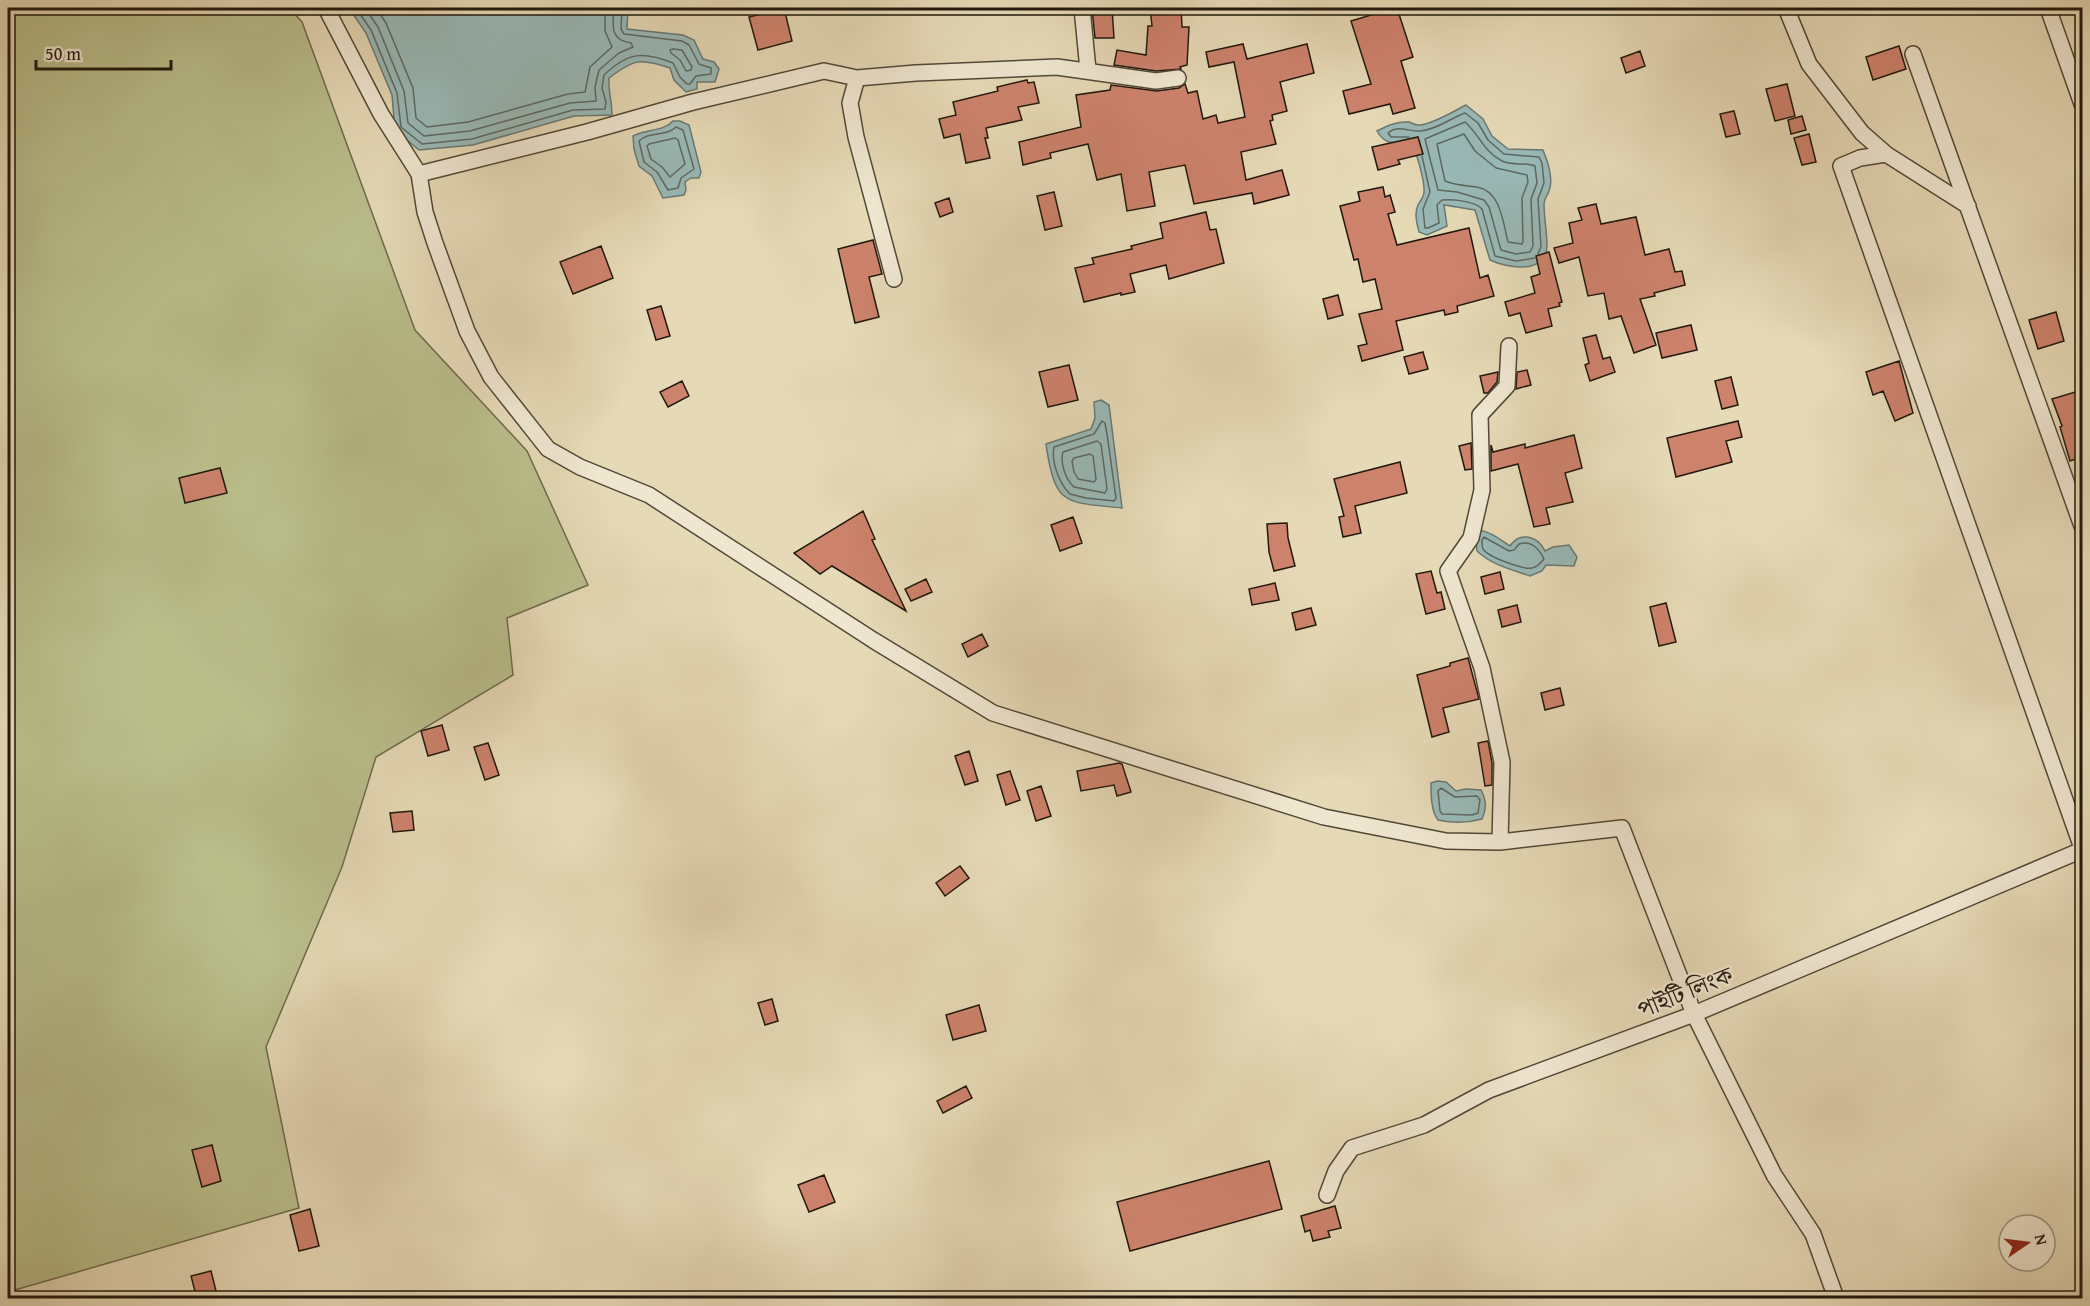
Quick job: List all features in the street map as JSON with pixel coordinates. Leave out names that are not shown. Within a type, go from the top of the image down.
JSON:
[{"type":"street","points":[[327,8],[381,114],[419,174],[425,212],[467,331],[491,377],[549,449],[580,467],[649,495],[873,640],[993,713],[1323,817],[1446,842],[1500,842],[1622,828],[1694,1014],[1774,1175],[1813,1234],[1836,1299]]},
{"type":"street","points":[[1082,8],[1088,70]]},
{"type":"street","points":[[1786,8],[1809,64],[1862,133],[1886,154],[1968,207]]},
{"type":"street","points":[[2048,8],[2082,104]]},
{"type":"street","points":[[1912,54],[2082,526]]},
{"type":"street","points":[[419,174],[586,132],[693,102],[824,71],[857,78],[1057,67],[1156,81],[1178,78]]},
{"type":"street","points":[[857,78],[850,103],[856,137],[894,279]]},
{"type":"street","points":[[1886,154],[1860,159],[1841,166],[2082,849]]},
{"type":"street","points":[[1500,842],[1502,762],[1482,668],[1448,571],[1471,538],[1482,490],[1480,415],[1507,386],[1509,346]]},
{"type":"street","name":"পাইটি লিংক","points":[[1327,1195],[1336,1171],[1352,1148],[1424,1125],[1489,1090],[1694,1014],[2082,849]]},
{"type":"green space","points":[[8,8],[289,8],[302,22],[415,330],[527,451],[588,585],[507,618],[513,675],[376,757],[342,867],[266,1047],[299,1208],[8,1292]]},
{"type":"water","points":[[349,8],[628,8],[627,29],[683,35],[694,40],[703,59],[714,62],[719,69],[715,82],[697,82],[697,89],[686,92],[674,80],[670,68],[638,62],[625,67],[609,78],[612,115],[574,116],[473,145],[419,150],[395,130],[392,95],[366,33]]},
{"type":"water","points":[[1466,105],[1483,119],[1492,136],[1508,149],[1543,150],[1551,181],[1544,204],[1547,246],[1540,262],[1515,267],[1490,260],[1475,210],[1444,205],[1447,226],[1427,235],[1419,232],[1416,211],[1424,188],[1415,151],[1408,144],[1387,141],[1377,131],[1400,122],[1423,125]]},
{"type":"water","points":[[673,121],[689,125],[701,172],[699,178],[691,178],[685,182],[684,195],[663,198],[652,176],[639,166],[633,136],[659,129]]},
{"type":"water","points":[[1101,400],[1109,405],[1122,508],[1075,502],[1066,497],[1054,480],[1050,465],[1046,444],[1091,429],[1095,418],[1094,402]]},
{"type":"water","points":[[1479,530],[1491,534],[1510,546],[1514,541],[1524,537],[1538,542],[1545,551],[1553,547],[1569,545],[1577,557],[1574,566],[1546,565],[1542,571],[1530,576],[1495,563],[1477,551],[1476,539]]},
{"type":"water","points":[[1446,782],[1456,791],[1481,790],[1485,804],[1482,819],[1460,822],[1438,820],[1433,808],[1431,793],[1431,783]]},
{"type":"building","points":[[784,8],[792,41],[758,50],[749,17]]},
{"type":"building","points":[[1092,8],[1112,8],[1114,38],[1095,38]]},
{"type":"building","points":[[1150,8],[1181,8],[1182,27],[1189,27],[1187,65],[1180,67],[1181,69],[1156,71],[1114,65],[1117,50],[1146,55],[1148,26],[1152,26]]},
{"type":"building","points":[[1397,8],[1413,57],[1401,61],[1415,108],[1393,114],[1390,104],[1349,114],[1343,91],[1371,84],[1351,21]]},
{"type":"building","points":[[1243,44],[1247,59],[1307,44],[1314,73],[1280,82],[1287,111],[1272,115],[1273,120],[1270,121],[1276,144],[1241,152],[1246,180],[1282,170],[1289,195],[1254,204],[1252,193],[1194,204],[1185,165],[1149,172],[1155,206],[1127,211],[1121,174],[1097,180],[1088,144],[1050,153],[1051,158],[1023,165],[1019,142],[1081,127],[1076,95],[1110,90],[1111,85],[1157,91],[1179,88],[1185,84],[1188,93],[1197,91],[1203,119],[1216,115],[1218,123],[1245,117],[1234,62],[1209,67],[1206,52]]},
{"type":"building","points":[[1899,46],[1906,69],[1873,80],[1866,57]]},
{"type":"building","points":[[1640,51],[1645,66],[1626,73],[1621,58]]},
{"type":"building","points":[[1027,80],[1028,83],[1034,82],[1039,103],[1018,107],[1022,120],[986,128],[988,138],[985,138],[990,158],[966,163],[960,134],[944,138],[939,119],[956,115],[953,102],[998,91],[997,87]]},
{"type":"building","points":[[1787,84],[1795,116],[1775,121],[1766,89]]},
{"type":"building","points":[[1734,111],[1740,134],[1726,137],[1720,114]]},
{"type":"building","points":[[1802,116],[1806,130],[1791,134],[1788,120]]},
{"type":"building","points":[[1809,134],[1816,162],[1802,165],[1794,138]]},
{"type":"building","points":[[1418,137],[1423,154],[1398,160],[1400,164],[1378,170],[1372,147]]},
{"type":"building","points":[[1383,187],[1385,197],[1390,195],[1395,212],[1388,214],[1397,245],[1469,228],[1480,278],[1488,275],[1494,296],[1457,306],[1458,312],[1445,315],[1444,310],[1396,321],[1403,350],[1362,361],[1358,346],[1367,344],[1359,314],[1382,309],[1375,279],[1363,282],[1358,259],[1354,260],[1340,206],[1360,201],[1358,192]]},
{"type":"building","points":[[1054,192],[1062,226],[1045,230],[1037,196]]},
{"type":"building","points":[[949,198],[953,212],[940,217],[935,203]]},
{"type":"building","points":[[1596,204],[1601,224],[1636,217],[1645,255],[1669,249],[1675,272],[1682,271],[1685,285],[1640,299],[1656,345],[1634,353],[1621,316],[1609,319],[1604,293],[1588,296],[1579,257],[1559,263],[1554,248],[1573,243],[1569,223],[1582,220],[1578,208]]},
{"type":"building","points":[[1206,212],[1210,230],[1216,229],[1224,263],[1169,279],[1166,265],[1130,274],[1135,292],[1084,302],[1075,268],[1094,264],[1092,258],[1132,249],[1131,246],[1163,238],[1160,223]]},
{"type":"building","points":[[873,240],[882,274],[869,277],[879,317],[855,323],[838,249]]},
{"type":"building","points":[[601,246],[613,278],[573,294],[560,262]]},
{"type":"building","points":[[1549,252],[1562,302],[1559,303],[1560,306],[1548,309],[1552,326],[1526,333],[1520,313],[1509,316],[1505,302],[1535,293],[1531,277],[1540,274],[1536,256]]},
{"type":"building","points":[[1338,295],[1343,315],[1328,319],[1323,299]]},
{"type":"building","points":[[661,306],[670,336],[656,340],[647,310]]},
{"type":"building","points":[[2056,312],[2064,341],[2038,349],[2029,320]]},
{"type":"building","points":[[1691,325],[1697,350],[1662,358],[1656,333]]},
{"type":"building","points":[[1596,335],[1603,359],[1610,357],[1615,372],[1590,381],[1585,365],[1589,363],[1583,338]]},
{"type":"building","points":[[1423,352],[1428,369],[1409,374],[1404,357]]},
{"type":"building","points":[[1899,361],[1913,413],[1895,421],[1883,391],[1873,395],[1866,372]]},
{"type":"building","points":[[1069,365],[1078,400],[1048,407],[1039,372]]},
{"type":"building","points":[[1527,370],[1531,385],[1516,389],[1517,372]]},
{"type":"building","points":[[1498,372],[1497,382],[1488,393],[1484,393],[1480,376]]},
{"type":"building","points":[[1731,377],[1738,405],[1722,409],[1715,381]]},
{"type":"building","points":[[682,381],[689,396],[668,407],[660,392]]},
{"type":"building","points":[[2082,390],[2082,457],[2070,461],[2060,427],[2062,426],[2052,399]]},
{"type":"building","points":[[1738,421],[1742,437],[1726,441],[1732,462],[1676,477],[1667,438]]},
{"type":"building","points":[[1574,435],[1582,468],[1565,473],[1573,502],[1546,508],[1550,524],[1534,527],[1518,464],[1491,471],[1491,445],[1493,452],[1525,444],[1525,448]]},
{"type":"building","points":[[1471,443],[1472,469],[1465,470],[1459,446]]},
{"type":"building","points":[[1400,462],[1407,493],[1355,506],[1361,533],[1343,537],[1339,517],[1344,516],[1334,479]]},
{"type":"building","points":[[220,468],[227,493],[185,503],[179,478]]},
{"type":"building","points":[[863,511],[875,539],[872,540],[906,611],[832,566],[820,574],[794,553]]},
{"type":"building","points":[[1073,517],[1082,543],[1060,551],[1051,525]]},
{"type":"building","points":[[1287,523],[1295,566],[1274,571],[1269,552],[1267,524]]},
{"type":"building","points":[[1431,571],[1437,593],[1441,592],[1445,609],[1426,614],[1416,574]]},
{"type":"building","points":[[1500,572],[1504,589],[1485,594],[1481,577]]},
{"type":"building","points":[[926,579],[932,592],[911,601],[905,589]]},
{"type":"building","points":[[1275,583],[1279,600],[1252,605],[1249,589]]},
{"type":"building","points":[[1666,603],[1676,642],[1659,646],[1650,607]]},
{"type":"building","points":[[1517,605],[1521,622],[1502,627],[1498,610]]},
{"type":"building","points":[[1311,608],[1316,625],[1296,630],[1292,613]]},
{"type":"building","points":[[982,634],[988,646],[968,657],[962,644]]},
{"type":"building","points":[[1468,658],[1479,699],[1443,708],[1449,732],[1432,737],[1417,675],[1450,666],[1450,663]]},
{"type":"building","points":[[1560,688],[1564,705],[1545,710],[1541,693]]},
{"type":"building","points":[[442,725],[449,750],[428,756],[421,731]]},
{"type":"building","points":[[1488,741],[1492,763],[1492,785],[1485,786],[1478,743]]},
{"type":"building","points":[[488,743],[499,775],[485,780],[474,747]]},
{"type":"building","points":[[969,751],[978,781],[965,785],[955,756]]},
{"type":"building","points":[[1122,764],[1131,792],[1117,796],[1114,785],[1081,791],[1077,771]]},
{"type":"building","points":[[1010,771],[1020,800],[1006,805],[997,775]]},
{"type":"building","points":[[1041,786],[1051,816],[1036,821],[1027,791]]},
{"type":"building","points":[[412,811],[414,830],[393,832],[390,813]]},
{"type":"building","points":[[960,866],[969,878],[945,896],[936,883]]},
{"type":"building","points":[[772,999],[778,1021],[765,1025],[758,1003]]},
{"type":"building","points":[[979,1005],[986,1031],[953,1040],[946,1015]]},
{"type":"building","points":[[966,1086],[972,1098],[943,1113],[937,1101]]},
{"type":"building","points":[[212,1145],[221,1181],[202,1187],[192,1150]]},
{"type":"building","points":[[1269,1161],[1282,1209],[1130,1251],[1117,1202]]},
{"type":"building","points":[[824,1175],[835,1202],[809,1212],[798,1185]]},
{"type":"building","points":[[1335,1206],[1341,1228],[1328,1231],[1330,1237],[1313,1241],[1310,1230],[1305,1232],[1301,1216]]},
{"type":"building","points":[[310,1209],[319,1246],[299,1251],[290,1215]]},
{"type":"building","points":[[211,1271],[218,1299],[197,1299],[191,1276]]}]
